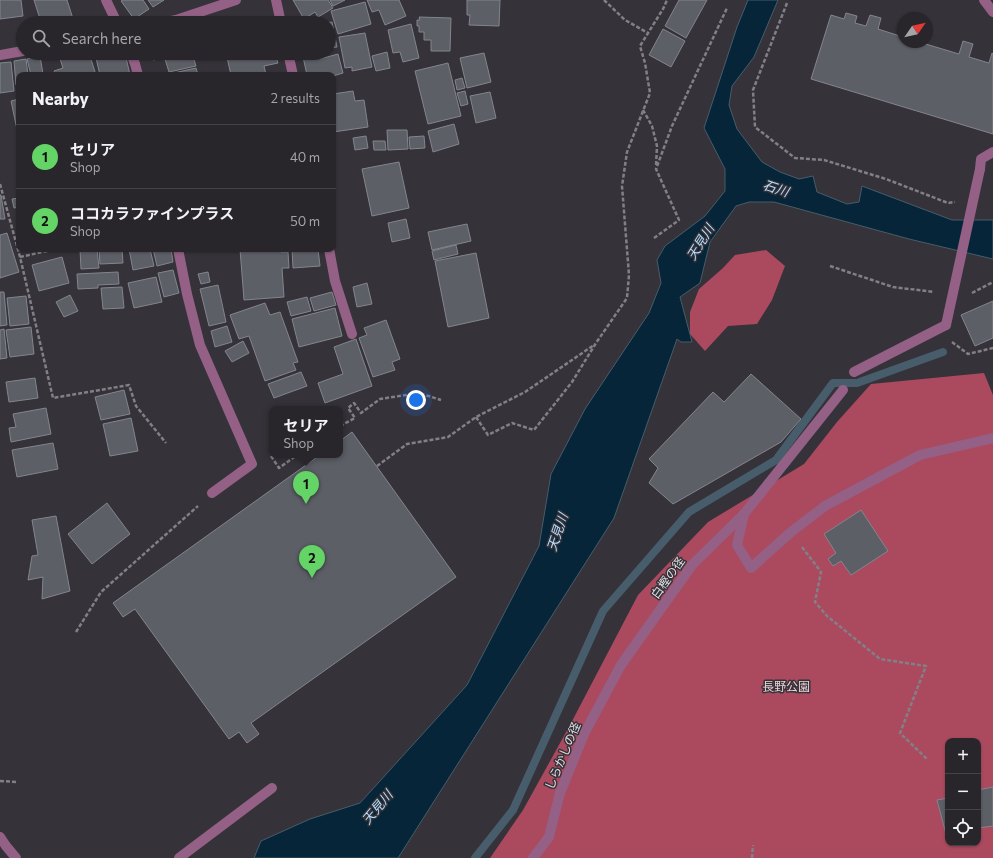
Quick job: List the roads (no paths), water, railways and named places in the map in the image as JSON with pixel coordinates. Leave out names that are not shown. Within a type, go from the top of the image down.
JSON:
[{"type":"street","points":[[106,0],[114,16]]},
{"type":"street","points":[[188,16],[236,0]]},
{"type":"street","points":[[276,0],[279,16]]},
{"type":"street","points":[[984,0],[993,12]]},
{"type":"street","points":[[0,55],[16,52]]},
{"type":"street","points":[[134,60],[137,72]]},
{"type":"street","points":[[290,60],[292,72]]},
{"type":"street","points":[[854,372],[946,325],[981,159],[993,152]]},
{"type":"street","points":[[179,252],[187,294],[200,345],[252,464],[212,493]]},
{"type":"street","points":[[330,252],[335,281],[352,334]]},
{"type":"street","name":"白樫の径","points":[[621,665],[692,565],[744,514],[843,390]]},
{"type":"street","points":[[744,514],[737,545],[751,568],[791,532],[825,506],[920,455],[993,438]]},
{"type":"street","name":"しらかしの径","points":[[533,858],[549,837],[560,793],[584,734],[621,665]]},
{"type":"street","points":[[179,858],[272,788]]},
{"type":"street","points":[[0,837],[16,858]]},
{"type":"water","points":[[748,0],[778,0],[754,57],[732,86],[729,105],[737,129],[762,162],[780,172],[799,179],[813,176],[817,192],[847,204],[859,202],[862,186],[952,220],[993,220],[993,259],[909,239],[774,202],[749,202],[736,206],[710,242],[700,283],[680,297],[692,342],[681,342],[677,339],[614,518],[398,858],[254,858],[261,841],[310,819],[360,803],[467,685],[539,546],[551,474],[585,409],[649,313],[661,283],[657,260],[665,246],[705,216],[725,191],[725,169],[704,128],[737,27]]},
{"type":"waterway","points":[[475,858],[513,810],[603,611],[689,512],[776,460],[833,383],[857,383],[943,352]]},
{"type":"place","name":"セリア","points":[[306,504]]},
{"type":"place","name":"ココカラファインプラス","points":[[312,578]]},
{"type":"water label","name":"石川","points":[[776,188]]},
{"type":"water label","name":"天見川","points":[[700,242]]},
{"type":"water label","name":"天見川","points":[[557,532]]},
{"type":"water label","name":"天見川","points":[[377,807]]},
{"type":"park label","name":"長野公園","points":[[786,687]]}]
